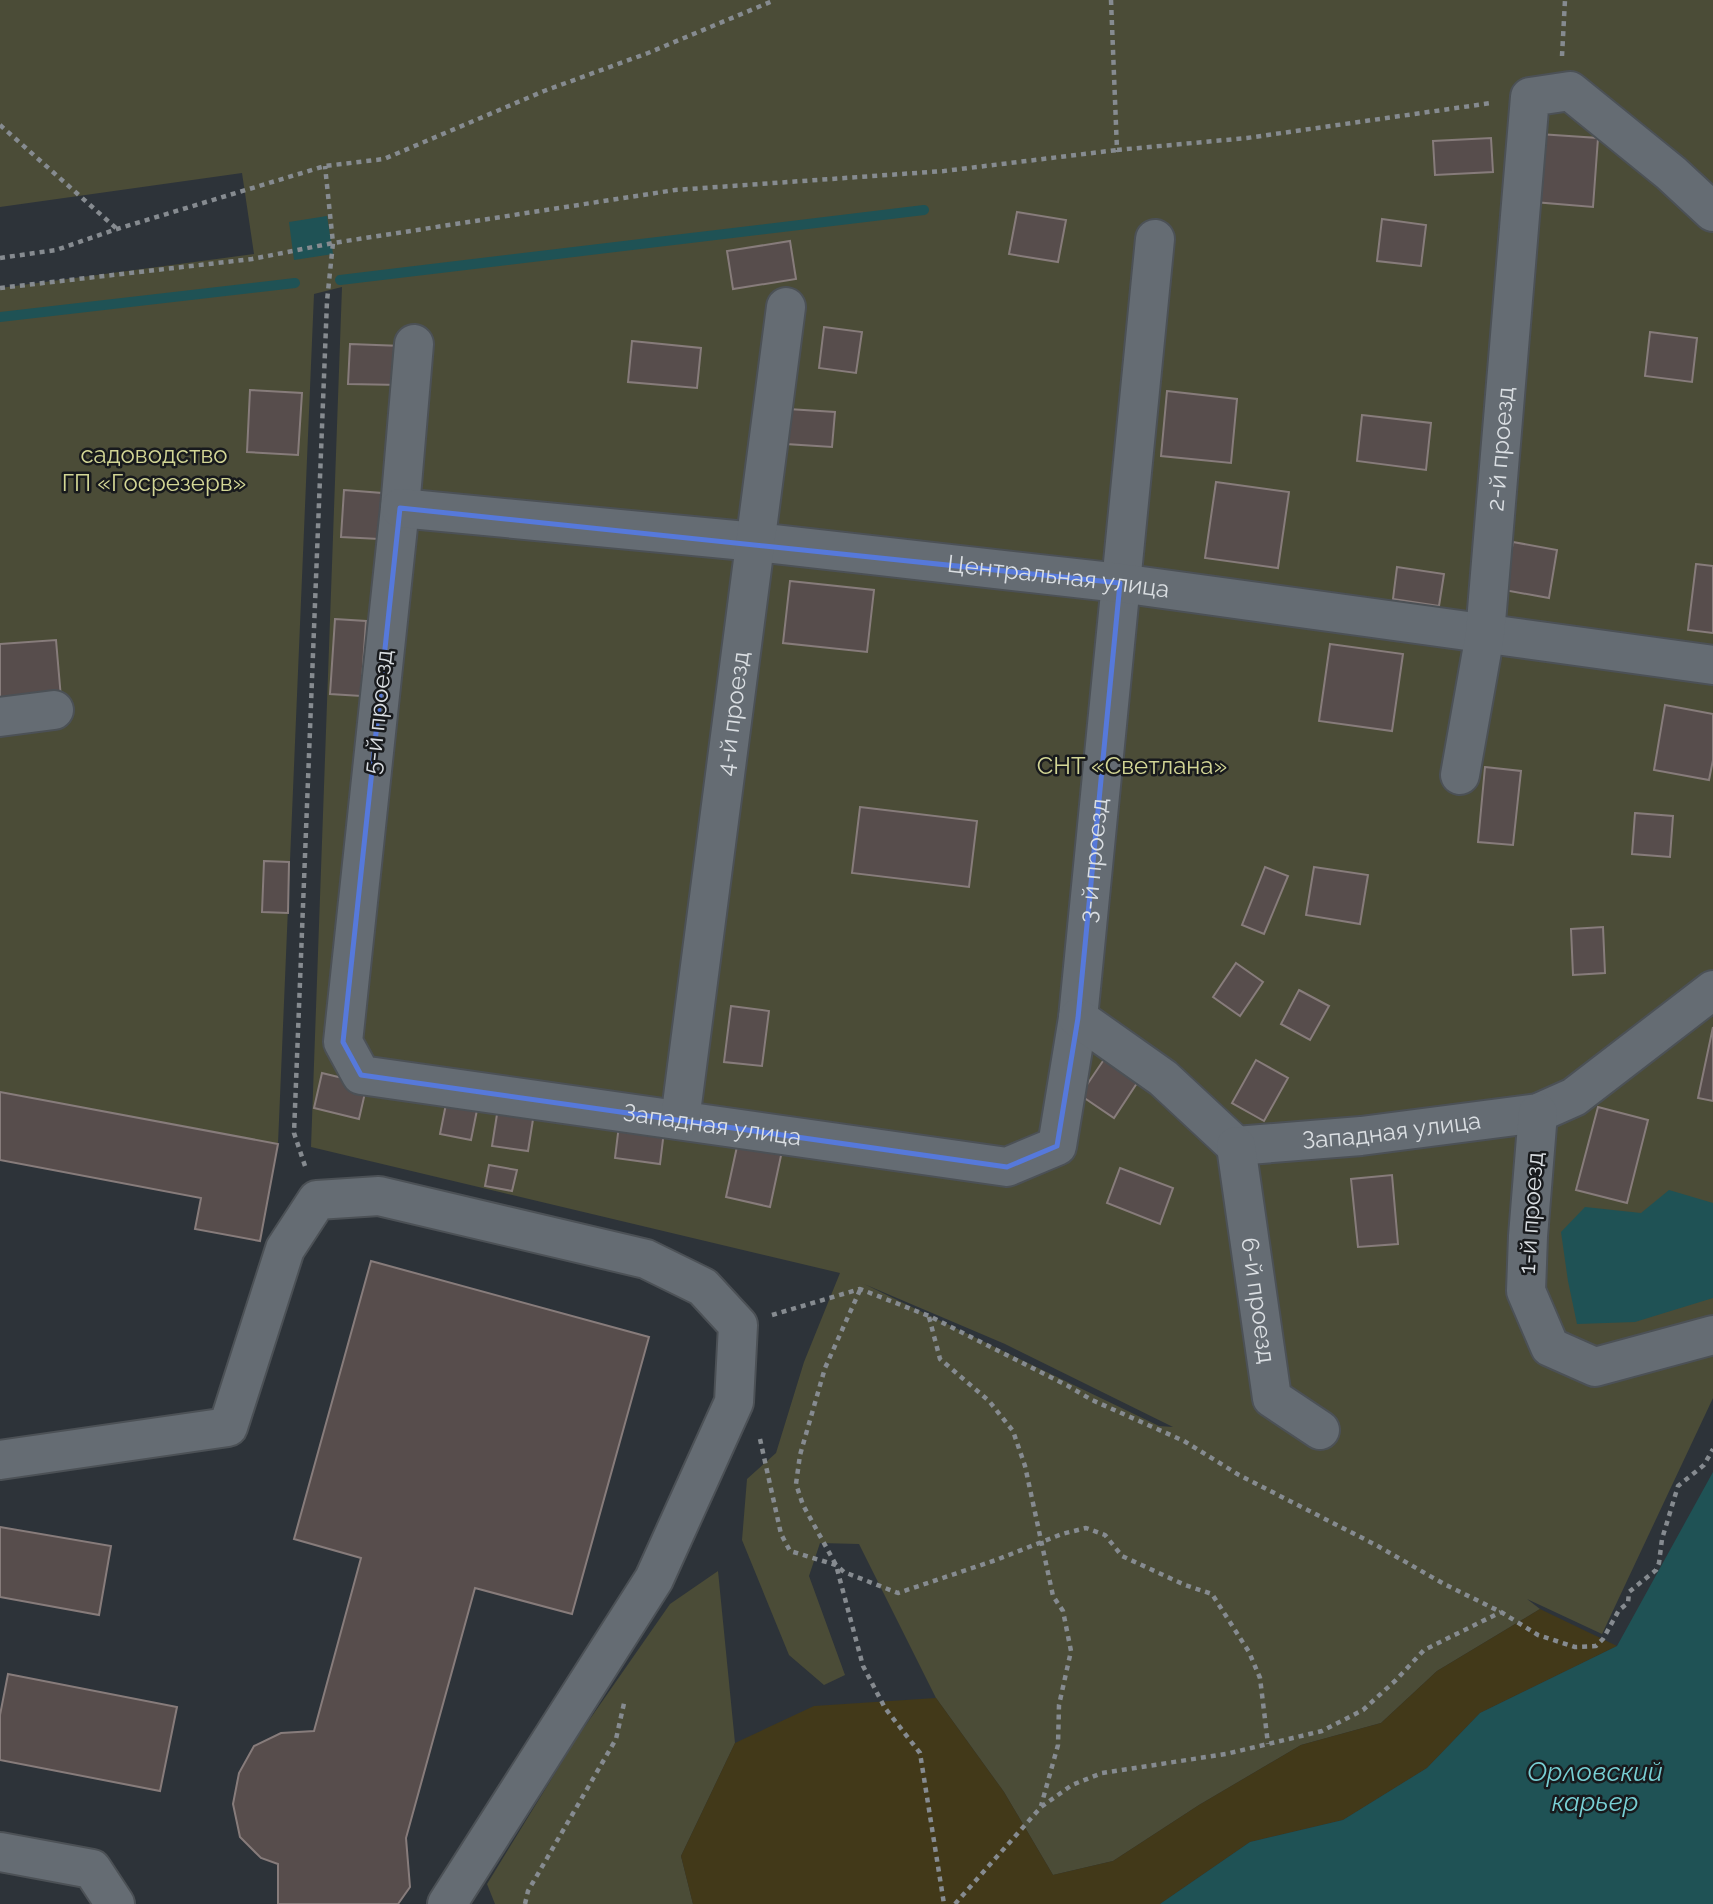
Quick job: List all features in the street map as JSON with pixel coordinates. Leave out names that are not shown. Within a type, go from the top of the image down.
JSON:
[{"type":"street","points":[[1529,108],[1570,91],[1671,173],[1713,212]]},
{"type":"street","name":"2-й проезд","points":[[1460,775],[1485,634],[1529,108]]},
{"type":"street","name":"3-й проезд","points":[[1058,1146],[1077,1018],[1156,239]]},
{"type":"street","name":"4-й проезд","points":[[680,1120],[786,307]]},
{"type":"street","name":"5-й проезд","points":[[361,1075],[343,1042],[400,509],[414,344]]},
{"type":"street","name":"Центральная улица","points":[[400,509],[756,542],[1120,583],[1713,664]]},
{"type":"street","points":[[0,717],[54,710]]},
{"type":"street","name":"Западная улица","points":[[1236,1146],[1361,1136],[1538,1113],[1574,1097],[1713,990]]},
{"type":"street","points":[[1077,1018],[1163,1077],[1236,1146]]},
{"type":"street","name":"Западная улица","points":[[361,1075],[1007,1167],[1058,1146]]},
{"type":"street","name":"1-й проезд","points":[[1538,1113],[1526,1291],[1550,1347],[1595,1367],[1713,1335]]},
{"type":"street","name":"6-й проезд","points":[[1236,1146],[1272,1398],[1320,1430]]},
{"type":"street","points":[[0,1460],[228,1427],[285,1249],[317,1200],[379,1196],[646,1259],[703,1287],[738,1325],[734,1402],[654,1579],[447,1904]]},
{"type":"street","points":[[0,1852],[92,1869],[115,1904]]},
{"type":"path","points":[[0,258],[56,250],[325,166],[384,159],[544,91],[648,53],[775,0]]},
{"type":"path","points":[[1111,0],[1117,150]]},
{"type":"path","points":[[1564,0],[1560,50],[1570,91]]},
{"type":"path","points":[[0,288],[252,259],[333,243],[676,190],[944,172],[1117,150],[1529,108]]},
{"type":"path","points":[[0,125],[117,229]]},
{"type":"path","points":[[317,1200],[294,1133],[327,302],[333,243],[325,166]]},
{"type":"path","points":[[860,1289],[825,1368],[800,1455],[796,1483],[803,1505],[836,1565],[863,1666],[884,1707],[919,1753],[944,1904]]},
{"type":"path","points":[[738,1325],[860,1289],[929,1316],[1092,1400],[1184,1441],[1239,1475],[1376,1545],[1444,1584],[1501,1612],[1538,1635],[1575,1647],[1596,1646],[1603,1639],[1619,1610],[1628,1603],[1629,1592],[1656,1570],[1678,1486],[1704,1465],[1713,1449]]},
{"type":"path","points":[[929,1316],[940,1359],[989,1401],[1013,1431],[1025,1466],[1053,1596],[1063,1611],[1072,1651],[1059,1705],[1058,1745],[1041,1807]]},
{"type":"path","points":[[757,1427],[781,1534],[790,1551],[836,1565],[844,1572],[898,1593],[1042,1544],[1062,1534],[1086,1528],[1105,1535],[1122,1556],[1185,1585],[1212,1594],[1249,1652],[1260,1678],[1268,1744]]},
{"type":"path","points":[[955,1904],[1041,1807],[1072,1786],[1102,1773],[1226,1754],[1322,1731],[1363,1710],[1424,1650],[1501,1612]]},
{"type":"path","points":[[525,1904],[528,1891],[616,1739],[625,1699]]},
{"type":"highlighted area","points":[[400,508],[1120,583],[1078,1018],[1057,1146],[1007,1167],[361,1075],[343,1042]]},
{"type":"green space","name":"СНТ «Светлана»","points":[[0,0],[1713,0],[1713,1398],[1602,1634],[1527,1599],[1540,1609],[1437,1671],[1381,1723],[1301,1745],[1199,1805],[1113,1861],[1053,1875],[1004,1792],[936,1698],[859,1544],[820,1543],[809,1576],[845,1675],[824,1685],[789,1655],[742,1540],[747,1479],[776,1453],[804,1362],[840,1273],[311,1147],[342,287],[314,294],[278,1144],[0,1092],[0,288],[254,254],[242,173],[0,207]],"holes":[[[864,1284],[1005,1344],[1173,1427],[1159,1426]]]},
{"type":"green space","points":[[718,1571],[735,1743],[681,1856],[693,1904],[495,1904],[487,1884],[576,1739],[670,1604]]},
{"type":"sand","points":[[1540,1609],[1617,1646],[1480,1713],[1427,1768],[1343,1820],[1250,1842],[1160,1904],[693,1904],[681,1856],[735,1743],[814,1706],[936,1698],[1004,1792],[1053,1875],[1113,1861],[1199,1805],[1301,1745],[1381,1723],[1437,1671]]},
{"type":"water","points":[[327,216],[333,254],[294,260],[289,222]]},
{"type":"water","points":[[1669,1190],[1713,1203],[1713,1298],[1635,1322],[1577,1324],[1561,1232],[1585,1207],[1641,1213]]},
{"type":"water","name":"Орловский карьер","points":[[1713,1472],[1713,1904],[1160,1904],[1250,1842],[1343,1820],[1427,1768],[1480,1713],[1617,1646]]},
{"type":"building","points":[[1539,134],[1598,138],[1593,207],[1534,202]]},
{"type":"building","points":[[1491,138],[1493,172],[1435,175],[1433,141]]},
{"type":"building","points":[[1017,212],[1066,220],[1058,262],[1009,254]]},
{"type":"building","points":[[1382,219],[1426,225],[1421,266],[1377,261]]},
{"type":"building","points":[[790,241],[796,279],[733,289],[727,251]]},
{"type":"building","points":[[824,327],[862,332],[856,373],[819,368]]},
{"type":"building","points":[[1650,332],[1697,338],[1692,382],[1645,376]]},
{"type":"building","points":[[632,341],[701,348],[697,388],[628,382]]},
{"type":"building","points":[[350,344],[402,346],[401,385],[348,384]]},
{"type":"building","points":[[250,390],[302,393],[298,455],[247,452]]},
{"type":"building","points":[[1167,391],[1237,399],[1231,463],[1161,456]]},
{"type":"building","points":[[788,409],[835,412],[832,447],[786,444]]},
{"type":"building","points":[[1362,415],[1431,423],[1426,470],[1357,461]]},
{"type":"building","points":[[1216,482],[1289,492],[1278,568],[1205,558]]},
{"type":"building","points":[[344,490],[382,493],[379,539],[341,537]]},
{"type":"building","points":[[1513,542],[1557,550],[1549,598],[1504,590]]},
{"type":"building","points":[[1696,564],[1713,566],[1713,633],[1688,630]]},
{"type":"building","points":[[1397,567],[1444,574],[1439,606],[1393,599]]},
{"type":"building","points":[[790,581],[874,590],[867,652],[783,643]]},
{"type":"building","points":[[335,619],[366,621],[361,696],[330,694]]},
{"type":"building","points":[[56,640],[61,698],[0,703],[0,644]]},
{"type":"building","points":[[1330,644],[1403,654],[1392,731],[1319,721]]},
{"type":"building","points":[[1665,705],[1713,714],[1713,760],[1709,780],[1654,770]]},
{"type":"building","points":[[1485,767],[1521,771],[1513,845],[1478,842]]},
{"type":"building","points":[[860,807],[977,821],[969,887],[852,873]]},
{"type":"building","points":[[1635,813],[1673,816],[1670,857],[1632,854]]},
{"type":"building","points":[[264,861],[289,862],[288,913],[262,912]]},
{"type":"building","points":[[1265,867],[1288,876],[1264,934],[1242,925]]},
{"type":"building","points":[[1314,867],[1368,875],[1360,924],[1306,915]]},
{"type":"building","points":[[1603,927],[1605,973],[1573,975],[1571,929]]},
{"type":"building","points":[[1236,963],[1263,982],[1240,1016],[1213,997]]},
{"type":"building","points":[[1299,990],[1329,1006],[1310,1040],[1281,1024]]},
{"type":"building","points":[[731,1006],[769,1011],[762,1066],[724,1062]]},
{"type":"building","points":[[1713,1027],[1713,1101],[1698,1098]]},
{"type":"building","points":[[1107,1055],[1141,1077],[1114,1118],[1080,1095]]},
{"type":"building","points":[[1256,1060],[1288,1078],[1264,1121],[1232,1103]]},
{"type":"building","points":[[322,1073],[367,1084],[359,1119],[314,1108]]},
{"type":"building","points":[[0,1092],[278,1144],[260,1241],[195,1229],[201,1198],[0,1160]]},
{"type":"building","points":[[447,1099],[478,1105],[471,1140],[440,1134]]},
{"type":"building","points":[[1598,1107],[1648,1120],[1627,1203],[1576,1190]]},
{"type":"building","points":[[498,1108],[534,1113],[528,1151],[492,1146]]},
{"type":"building","points":[[619,1125],[664,1131],[660,1164],[615,1158]]},
{"type":"building","points":[[738,1142],[782,1151],[770,1207],[726,1197]]},
{"type":"building","points":[[489,1165],[517,1170],[512,1191],[485,1186]]},
{"type":"building","points":[[1120,1168],[1173,1188],[1160,1224],[1107,1203]]},
{"type":"building","points":[[1392,1175],[1398,1244],[1358,1247],[1351,1179]]},
{"type":"building","points":[[371,1261],[649,1337],[572,1614],[475,1588],[406,1838],[410,1887],[398,1904],[278,1904],[278,1864],[261,1858],[240,1837],[233,1804],[239,1773],[254,1746],[281,1733],[314,1731],[361,1558],[294,1539]]},
{"type":"building","points":[[0,1527],[111,1546],[99,1615],[0,1597]]},
{"type":"building","points":[[8,1674],[177,1707],[160,1791],[0,1760],[0,1715]]},
{"type":"waterway","points":[[340,280],[924,210]]},
{"type":"waterway","points":[[0,317],[295,283]]},
{"type":"park label","name":"садоводство ГП «Госрезерв»","points":[[154,469]]}]
